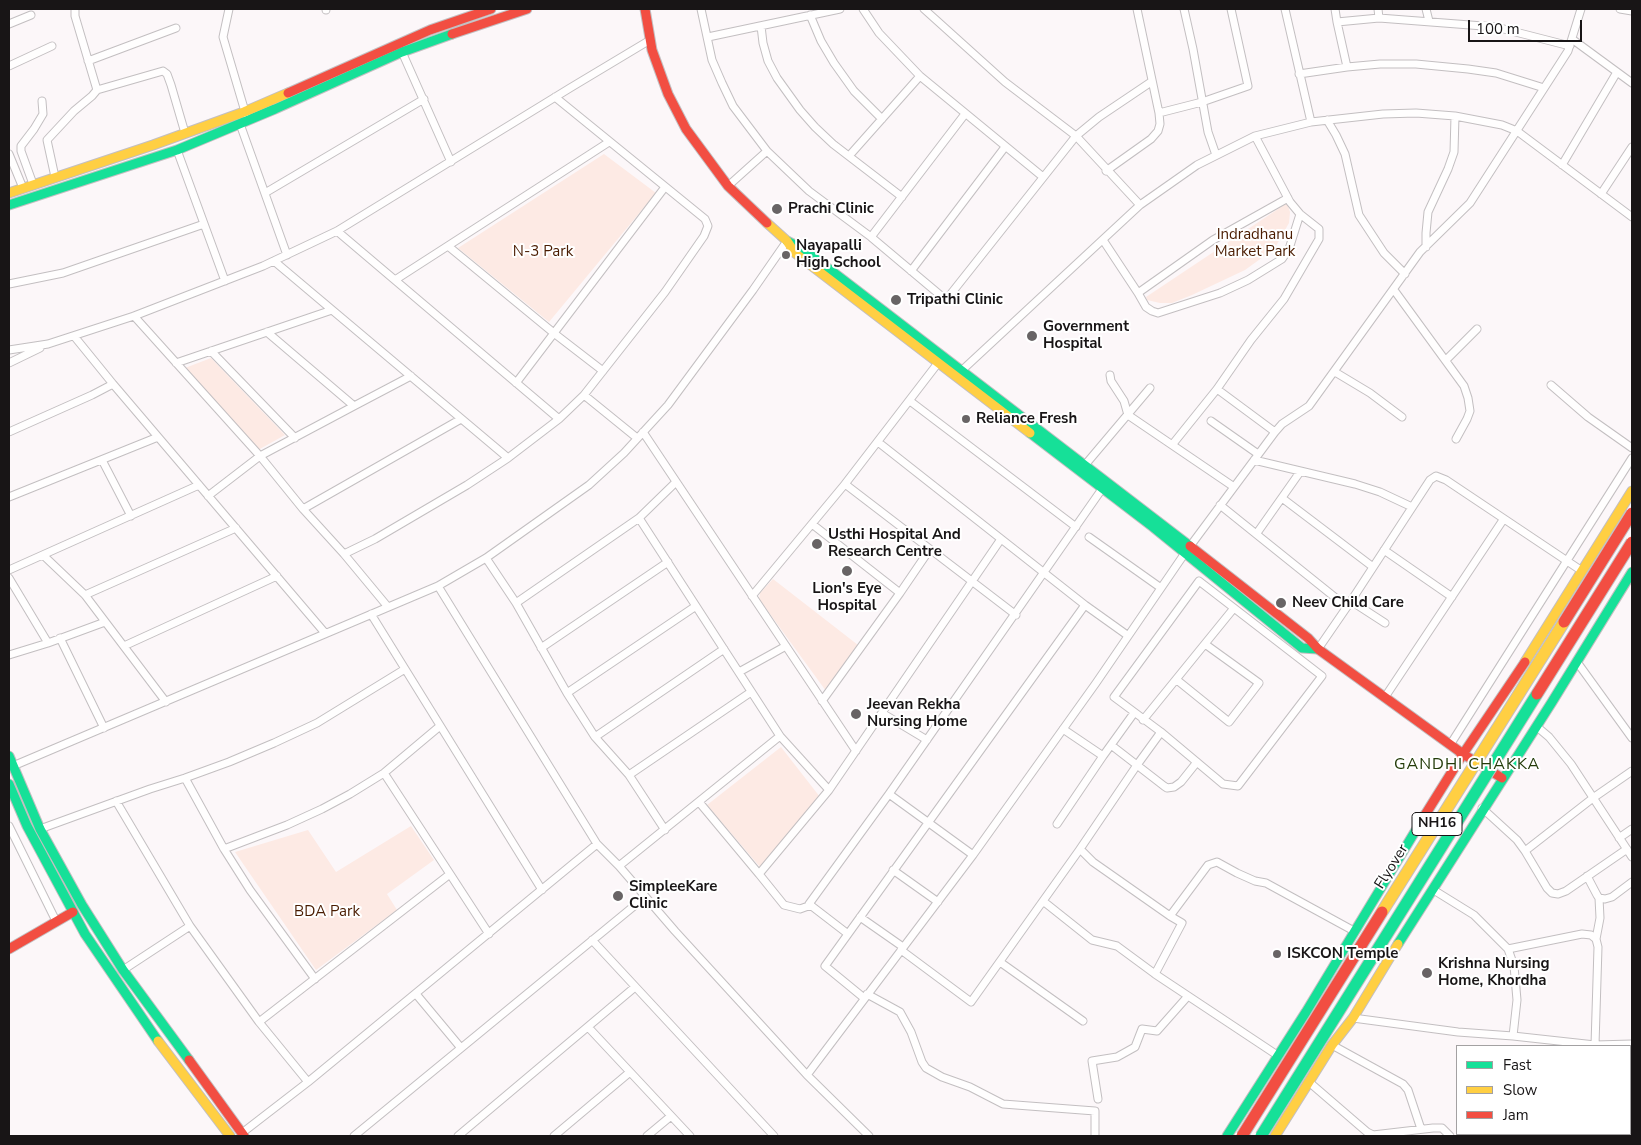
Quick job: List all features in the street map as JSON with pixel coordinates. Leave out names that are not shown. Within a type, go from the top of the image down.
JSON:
[{"type":"main road","points":[[9,204],[177,150],[430,30],[491,9]]},
{"type":"main road","points":[[9,193],[185,133],[244,119],[402,52],[527,9]]},
{"type":"main road","points":[[645,9],[652,50],[668,94],[686,129],[728,186],[745,204],[787,241],[803,249],[1102,489],[1188,549],[1308,638],[1318,649],[1450,745],[1502,778]]},
{"type":"main road","points":[[787,241],[795,253],[938,363],[959,373],[1085,465],[1188,549],[1302,648],[1318,649]]},
{"type":"main road","points":[[1227,1136],[1306,1012],[1463,754],[1528,657],[1632,492]]},
{"type":"main road","name":"Flyover","points":[[1242,1136],[1632,513]]},
{"type":"main road","name":"Flyover","points":[[1261,1136],[1632,542]]},
{"type":"main road","points":[[1274,1136],[1332,1045],[1353,1018],[1482,808],[1577,662],[1632,572]]},
{"type":"main road","points":[[11,761],[40,829],[82,905],[123,970],[226,1122],[230,1136]]},
{"type":"main road","points":[[9,784],[27,826],[85,934],[146,1024],[226,1122],[243,1135]]},
{"type":"main road","points":[[9,949],[72,912]]},
{"type":"street","points":[[77,9],[88,60],[97,90]]},
{"type":"street","points":[[229,9],[223,37],[265,193],[287,255]]},
{"type":"street","points":[[702,9],[712,60],[722,83],[733,106],[766,152],[809,191],[871,237],[946,300],[1076,136],[1098,117],[1151,82]]},
{"type":"street","points":[[708,38],[840,9]]},
{"type":"street","points":[[863,9],[879,33],[920,76],[1043,177]]},
{"type":"street","points":[[924,9],[1005,82],[1076,136],[1106,171],[1140,205]]},
{"type":"street","points":[[1106,171],[1153,136],[1159,128],[1159,113],[1137,9]]},
{"type":"street","points":[[1184,9],[1208,132],[1216,155]]},
{"type":"street","points":[[1159,113],[1202,102],[1248,86],[1231,9]]},
{"type":"street","points":[[1285,9],[1311,122]]},
{"type":"street","points":[[1335,9],[1346,67]]},
{"type":"street","points":[[1378,9],[1379,18]]},
{"type":"street","points":[[1426,9],[1429,22]]},
{"type":"street","points":[[807,1075],[973,855],[1188,549],[1275,432],[1282,424],[1309,406],[1426,246],[1470,203],[1571,43],[1581,9]]},
{"type":"street","points":[[1620,9],[1632,11]]},
{"type":"street","points":[[9,24],[31,14]]},
{"type":"street","points":[[810,16],[821,41],[834,63],[854,91],[882,119]]},
{"type":"street","points":[[1338,22],[1379,18],[1496,27],[1571,43],[1632,83]]},
{"type":"street","points":[[761,26],[762,43],[768,61],[787,94],[815,127],[902,197]]},
{"type":"street","points":[[88,60],[176,28]]},
{"type":"street","points":[[9,362],[48,344],[134,316],[225,281],[274,261],[337,231],[650,40]]},
{"type":"street","points":[[9,66],[52,46]]},
{"type":"street","points":[[402,52],[451,162]]},
{"type":"street","points":[[1300,74],[1380,64],[1416,64],[1496,73],[1544,88]]},
{"type":"street","points":[[55,177],[47,140],[97,90],[163,71],[167,74],[171,84],[185,133]]},
{"type":"street","points":[[1562,165],[1617,72]]},
{"type":"street","points":[[849,156],[920,76]]},
{"type":"street","points":[[344,554],[375,540],[424,512],[508,458],[559,419],[584,395],[665,292],[704,236],[708,226],[705,219],[555,97]]},
{"type":"street","points":[[265,193],[424,99]]},
{"type":"street","points":[[28,186],[21,146],[43,114],[42,101]]},
{"type":"street","points":[[959,373],[1140,205],[1197,165],[1255,136],[1311,122],[1383,114],[1416,113],[1455,116],[1487,122],[1517,131],[1632,217]]},
{"type":"street","points":[[871,237],[965,114]]},
{"type":"street","points":[[1426,246],[1428,212],[1454,152],[1455,116]]},
{"type":"street","points":[[1327,120],[1345,154],[1359,215],[1384,253],[1406,274]]},
{"type":"street","points":[[1172,445],[1217,390],[1251,340],[1284,299],[1320,239],[1319,229],[1300,214],[1288,198],[1255,136]]},
{"type":"street","points":[[395,280],[609,142]]},
{"type":"street","points":[[911,270],[1005,147]]},
{"type":"street","points":[[1601,194],[1632,147]]},
{"type":"street","points":[[177,150],[225,281]]},
{"type":"street","points":[[728,186],[766,152]]},
{"type":"street","points":[[9,154],[28,186]]},
{"type":"street","points":[[516,383],[665,187]]},
{"type":"street","points":[[1138,293],[1214,240],[1288,198]]},
{"type":"street","points":[[1103,240],[1146,307],[1158,313],[1220,293],[1248,280],[1282,259],[1289,249],[1300,214]]},
{"type":"street","points":[[9,284],[63,273],[204,224]]},
{"type":"street","points":[[337,231],[559,419]]},
{"type":"street","points":[[11,761],[104,728],[326,634],[438,586],[486,558],[588,485],[640,435],[668,405],[787,241]]},
{"type":"street","points":[[448,246],[603,371]]},
{"type":"street","points":[[274,261],[508,458]]},
{"type":"street","points":[[1394,290],[1464,386],[1470,411],[1456,439]]},
{"type":"street","points":[[176,364],[332,310]]},
{"type":"street","points":[[134,316],[260,456],[388,607]]},
{"type":"street","points":[[1446,360],[1477,329]]},
{"type":"street","points":[[267,332],[354,406]]},
{"type":"street","points":[[74,336],[326,634]]},
{"type":"street","points":[[9,350],[48,344]]},
{"type":"street","points":[[211,351],[295,438]]},
{"type":"street","points":[[752,596],[845,484],[938,363]]},
{"type":"street","points":[[1334,372],[1370,393],[1402,417]]},
{"type":"street","points":[[1110,375],[1111,381],[1124,401],[1128,415],[1234,487]]},
{"type":"street","points":[[208,496],[260,456],[411,376]]},
{"type":"street","points":[[9,432],[113,384]]},
{"type":"street","points":[[1551,385],[1588,417],[1632,448]]},
{"type":"street","points":[[1085,465],[1150,388]]},
{"type":"street","points":[[1217,390],[1275,432]]},
{"type":"street","points":[[584,395],[640,435],[676,482],[856,751]]},
{"type":"street","points":[[910,401],[1076,527]]},
{"type":"street","points":[[303,508],[461,419]]},
{"type":"street","points":[[1212,421],[1256,457],[1300,472],[1355,484],[1380,492],[1412,507]]},
{"type":"street","points":[[9,497],[158,437]]},
{"type":"street","points":[[878,442],[1085,605],[1127,635]]},
{"type":"street","points":[[1450,745],[1632,458]]},
{"type":"street","points":[[102,460],[131,516]]},
{"type":"street","points":[[1257,533],[1300,472]]},
{"type":"street","points":[[1318,649],[1430,480],[1436,476],[1446,480],[1503,520],[1582,571]]},
{"type":"street","points":[[516,603],[639,518],[676,482]]},
{"type":"street","points":[[845,484],[1016,615]]},
{"type":"street","points":[[9,570],[199,485]]},
{"type":"street","points":[[811,906],[809,904],[1016,615],[1102,489]]},
{"type":"street","points":[[1282,498],[1373,567]]},
{"type":"street","points":[[1220,505],[1349,604],[1385,623]]},
{"type":"street","points":[[639,518],[780,736],[829,790]]},
{"type":"street","points":[[1385,697],[1503,520]]},
{"type":"street","points":[[812,524],[900,593]]},
{"type":"street","points":[[85,595],[236,528]]},
{"type":"street","points":[[1089,537],[1161,588]]},
{"type":"street","points":[[759,874],[829,790],[1001,539]]},
{"type":"street","points":[[822,701],[930,548]]},
{"type":"street","points":[[1384,550],[1452,597]]},
{"type":"street","points":[[43,555],[85,595],[166,702]]},
{"type":"street","points":[[486,558],[516,603],[595,738],[629,775],[665,830]]},
{"type":"street","points":[[541,648],[668,562]]},
{"type":"street","points":[[124,646],[277,576]]},
{"type":"street","points":[[9,578],[48,643]]},
{"type":"street","points":[[1199,581],[1234,608],[1322,676],[1238,786],[1223,784],[1114,697],[1199,581]]},
{"type":"street","points":[[438,586],[597,844],[807,1075],[869,1136]]},
{"type":"street","points":[[1085,605],[825,966],[866,996],[900,1012],[922,1062],[934,1073],[942,1078],[970,1087],[1003,1104],[1096,1111],[1095,1136]]},
{"type":"street","points":[[567,693],[696,606]]},
{"type":"street","points":[[1244,616],[1252,606]]},
{"type":"street","points":[[1143,720],[1234,608]]},
{"type":"street","points":[[371,614],[542,890]]},
{"type":"street","points":[[9,655],[105,622]]},
{"type":"street","points":[[60,638],[104,728]]},
{"type":"street","points":[[1177,680],[1228,722],[1259,683],[1205,644]]},
{"type":"street","points":[[738,672],[786,646]]},
{"type":"street","points":[[595,738],[724,649]]},
{"type":"street","points":[[1577,662],[1632,738]]},
{"type":"street","points":[[40,829],[230,762],[316,723],[404,669]]},
{"type":"street","points":[[629,775],[752,692]]},
{"type":"street","points":[[882,713],[927,740]]},
{"type":"street","points":[[1057,824],[1134,713]]},
{"type":"street","points":[[224,848],[287,825],[322,809],[384,773],[440,726]]},
{"type":"street","points":[[1536,726],[1560,748],[1632,857]]},
{"type":"street","points":[[1063,729],[1103,756]]},
{"type":"street","points":[[860,917],[972,1002],[1160,732]]},
{"type":"street","points":[[619,866],[780,736]]},
{"type":"street","points":[[1111,745],[1164,786],[1172,788],[1181,782],[1197,762]]},
{"type":"street","points":[[1526,851],[1593,798],[1632,771]]},
{"type":"street","points":[[384,773],[488,934]]},
{"type":"street","points":[[185,778],[224,848],[255,897],[315,978]]},
{"type":"street","points":[[889,794],[973,855]]},
{"type":"street","points":[[116,801],[190,926],[260,1022],[308,1082]]},
{"type":"street","points":[[699,802],[784,905],[800,909],[811,906]]},
{"type":"street","points":[[1482,808],[1517,840],[1526,851],[1546,888],[1552,893],[1558,894],[1627,849]]},
{"type":"street","points":[[9,826],[56,921]]},
{"type":"street","points":[[1620,838],[1632,828]]},
{"type":"street","points":[[243,1135],[597,844]]},
{"type":"street","points":[[1080,849],[1093,862],[1182,924],[1155,974]]},
{"type":"street","points":[[1170,916],[1208,865],[1217,862],[1237,873],[1266,884],[1354,931]]},
{"type":"street","points":[[894,870],[938,902]]},
{"type":"street","points":[[260,1022],[450,874]]},
{"type":"street","points":[[1587,876],[1599,898],[1600,918],[1596,938],[1598,948],[1595,1045]]},
{"type":"street","points":[[1599,898],[1612,897],[1632,882]]},
{"type":"street","points":[[1432,889],[1474,915],[1508,949],[1514,966],[1517,1000],[1513,1036]]},
{"type":"street","points":[[354,1136],[645,897]]},
{"type":"street","points":[[1043,901],[1092,940],[1117,946],[1155,974],[1277,1055]]},
{"type":"street","points":[[811,906],[848,934]]},
{"type":"street","points":[[123,970],[190,926]]},
{"type":"street","points":[[1508,949],[1582,934],[1592,935],[1596,938]]},
{"type":"street","points":[[592,940],[774,1136]]},
{"type":"street","points":[[1000,962],[1083,1021]]},
{"type":"street","points":[[458,1136],[635,987]]},
{"type":"street","points":[[416,994],[461,1048]]},
{"type":"street","points":[[1098,1099],[1092,1060],[1117,1058],[1135,1047],[1142,1029],[1157,1031],[1188,996]]},
{"type":"street","points":[[1353,1018],[1458,1032],[1595,1045],[1632,1044]]},
{"type":"street","points":[[588,1027],[690,1136]]},
{"type":"street","points":[[1332,1045],[1403,1084],[1408,1090],[1421,1129]]},
{"type":"street","points":[[554,1136],[630,1072]]},
{"type":"street","points":[[1309,1082],[1367,1132],[1373,1135],[1442,1128],[1450,1136]]},
{"type":"street","points":[[647,1136],[671,1116]]},
{"type":"green space","name":"N-3 Park","points":[[604,154],[656,193],[549,322],[458,248]]},
{"type":"green space","name":"Indradhanu Market Park","points":[[1287,203],[1290,212],[1289,223],[1276,246],[1245,270],[1172,303],[1147,300],[1146,297]]},
{"type":"green space","points":[[211,358],[285,435],[258,450],[185,368]]},
{"type":"green space","points":[[773,579],[858,645],[826,691],[759,599],[760,593]]},
{"type":"green space","points":[[781,747],[820,797],[760,867],[707,805]]},
{"type":"green space","name":"BDA Park","points":[[411,826],[434,860],[387,894],[397,910],[316,970],[235,852],[308,830],[336,872]]},
{"type":"traffic: fast","points":[[9,205],[177,150],[275,109],[402,52],[452,34]]},
{"type":"traffic: fast","points":[[787,241],[803,249],[1190,546]]},
{"type":"traffic: fast","points":[[1030,433],[1153,527],[1302,648],[1318,649]]},
{"type":"traffic: fast","points":[[1398,944],[1552,702],[1632,572]]},
{"type":"traffic: fast","points":[[1261,1136],[1537,694]]},
{"type":"traffic: fast","points":[[9,756],[40,829],[82,905],[123,970],[189,1060]]},
{"type":"traffic: fast","points":[[9,784],[27,826],[85,934],[158,1041]]},
{"type":"traffic: fast","points":[[1227,1136],[1306,1012],[1425,815]]},
{"type":"traffic: slow","points":[[9,193],[153,145],[244,112],[288,93]]},
{"type":"traffic: slow","points":[[767,223],[787,241],[795,253],[1030,433]]},
{"type":"traffic: slow","points":[[1525,662],[1632,491]]},
{"type":"traffic: slow","points":[[1382,912],[1564,622]]},
{"type":"traffic: slow","points":[[1275,1136],[1332,1045],[1353,1018],[1398,944]]},
{"type":"traffic: slow","points":[[158,1041],[230,1136]]},
{"type":"traffic: jam","points":[[288,93],[430,30],[491,9]]},
{"type":"traffic: jam","points":[[452,34],[527,9]]},
{"type":"traffic: jam","points":[[645,9],[652,50],[668,94],[686,129],[728,186],[767,223]]},
{"type":"traffic: jam","points":[[1564,622],[1632,513]]},
{"type":"traffic: jam","points":[[1537,694],[1632,542]]},
{"type":"traffic: jam","points":[[1190,546],[1308,638],[1318,649],[1463,754],[1502,778]]},
{"type":"traffic: jam","points":[[1425,815],[1463,754],[1525,662]]},
{"type":"traffic: jam","points":[[9,949],[73,912]]},
{"type":"traffic: jam","points":[[1242,1136],[1382,912]]},
{"type":"traffic: jam","points":[[189,1060],[244,1136]]},
{"type":"place","name":"Prachi Clinic","points":[[777,209]]},
{"type":"place","name":"Nayapalli High School","points":[[786,255]]},
{"type":"place","name":"Tripathi Clinic","points":[[896,300]]},
{"type":"place","name":"Government Hospital","points":[[1032,336]]},
{"type":"place","name":"Reliance Fresh","points":[[966,419]]},
{"type":"place","name":"Usthi Hospital And Research Centre","points":[[817,544]]},
{"type":"place","name":"Lion's Eye Hospital","points":[[847,571]]},
{"type":"place","name":"Neev Child Care","points":[[1281,603]]},
{"type":"place","name":"Jeevan Rekha Nursing Home","points":[[856,714]]},
{"type":"place","name":"SimpleeKare Clinic","points":[[618,896]]},
{"type":"place","name":"ISKCON Temple","points":[[1277,954]]},
{"type":"place","name":"Krishna Nursing Home, Khordha","points":[[1427,973]]},
{"type":"district","name":"GANDHI CHAKKA","points":[[1467,765]]}]
